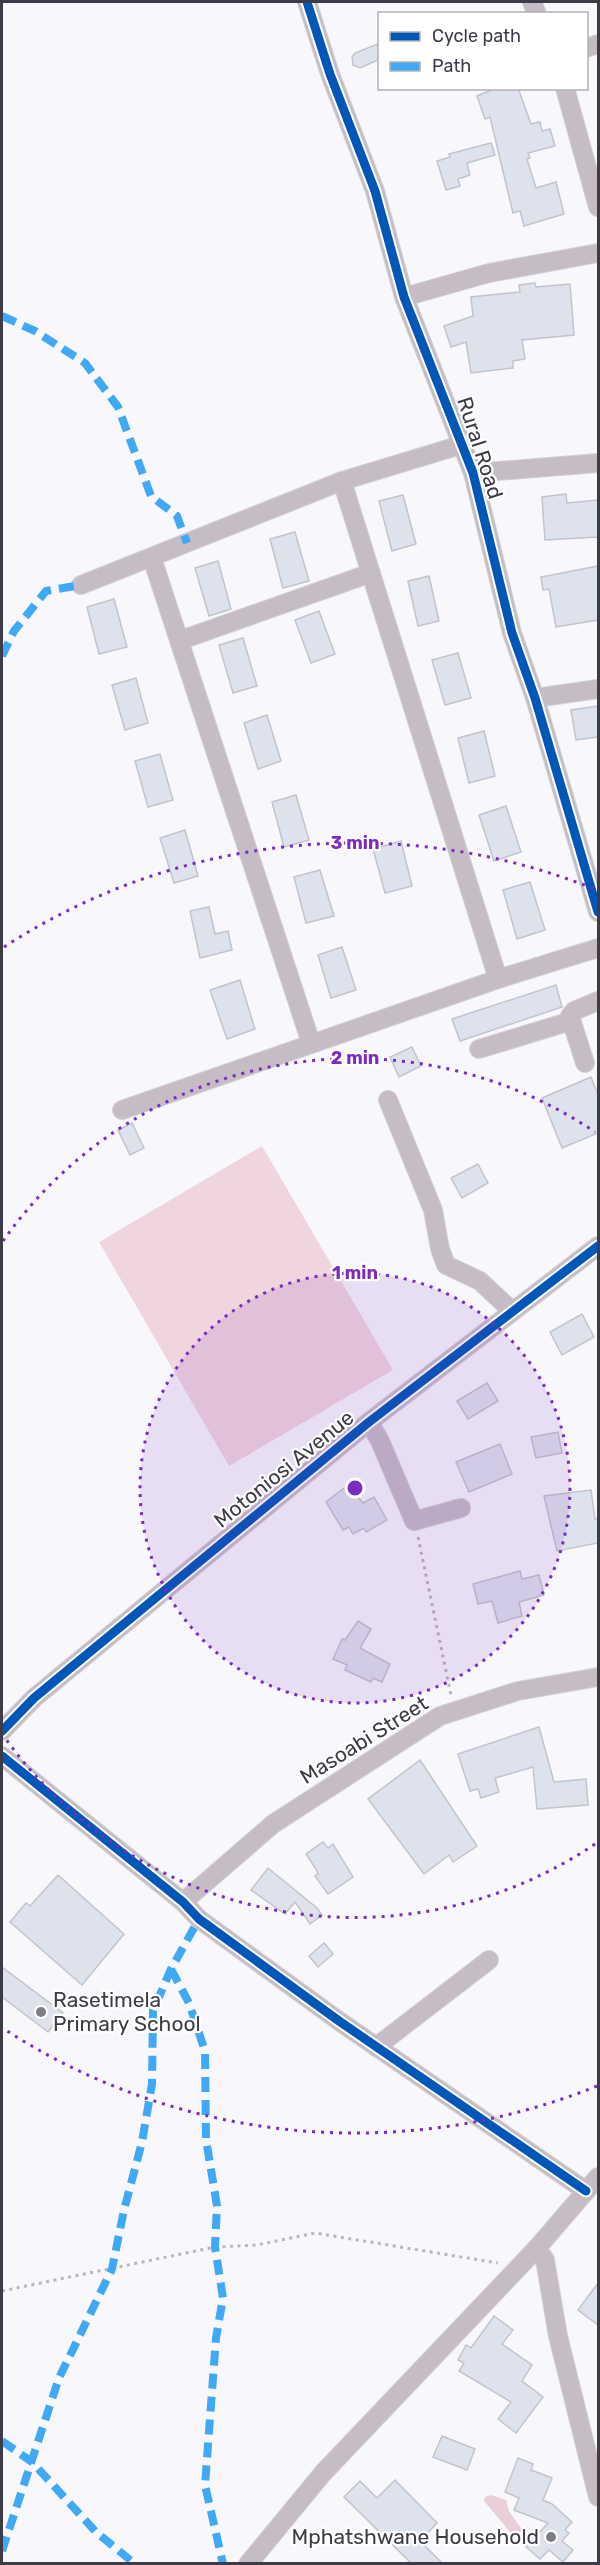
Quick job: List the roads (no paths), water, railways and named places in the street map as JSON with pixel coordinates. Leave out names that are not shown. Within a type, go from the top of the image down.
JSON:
[{"type":"street","name":"Rural Road","points":[[307,2],[330,74],[375,191],[404,297],[464,444],[512,633],[535,698],[598,912]]},
{"type":"street","points":[[567,90],[598,207]]},
{"type":"street","points":[[404,297],[489,273],[598,253]]},
{"type":"street","points":[[81,585],[342,481],[464,444]]},
{"type":"street","points":[[473,473],[598,463]]},
{"type":"street","points":[[342,481],[498,979]]},
{"type":"street","points":[[152,558],[181,640],[311,1043]]},
{"type":"street","points":[[181,640],[371,573]]},
{"type":"street","points":[[535,698],[598,689]]},
{"type":"street","points":[[122,1110],[232,1069],[498,979],[598,948]]},
{"type":"street","points":[[585,1063],[571,1022],[574,1011],[598,1001]]},
{"type":"street","points":[[479,1049],[571,1022]]},
{"type":"street","points":[[388,1100],[433,1210],[440,1249],[446,1265],[480,1281],[512,1311]]},
{"type":"street","name":"Motoniosi Avenue","points":[[2,1731],[51,1684],[369,1422],[598,1246]]},
{"type":"street","points":[[369,1422],[381,1441],[414,1521],[462,1508]]},
{"type":"street","name":"Masoabi Street","points":[[183,1902],[273,1824],[440,1716],[518,1691],[598,1677]]},
{"type":"street","points":[[2,1756],[183,1902],[208,1925],[376,2047],[586,2191]]},
{"type":"street","points":[[376,2047],[489,1960]]},
{"type":"street","points":[[248,2564],[322,2474],[537,2248],[598,2176]]},
{"type":"street","points":[[537,2248],[545,2260],[558,2336],[598,2497]]},
{"type":"place","name":"Rasetimela Primary School","points":[[41,2012]]},
{"type":"place","name":"Mphatshwane Household","points":[[551,2537]]}]
